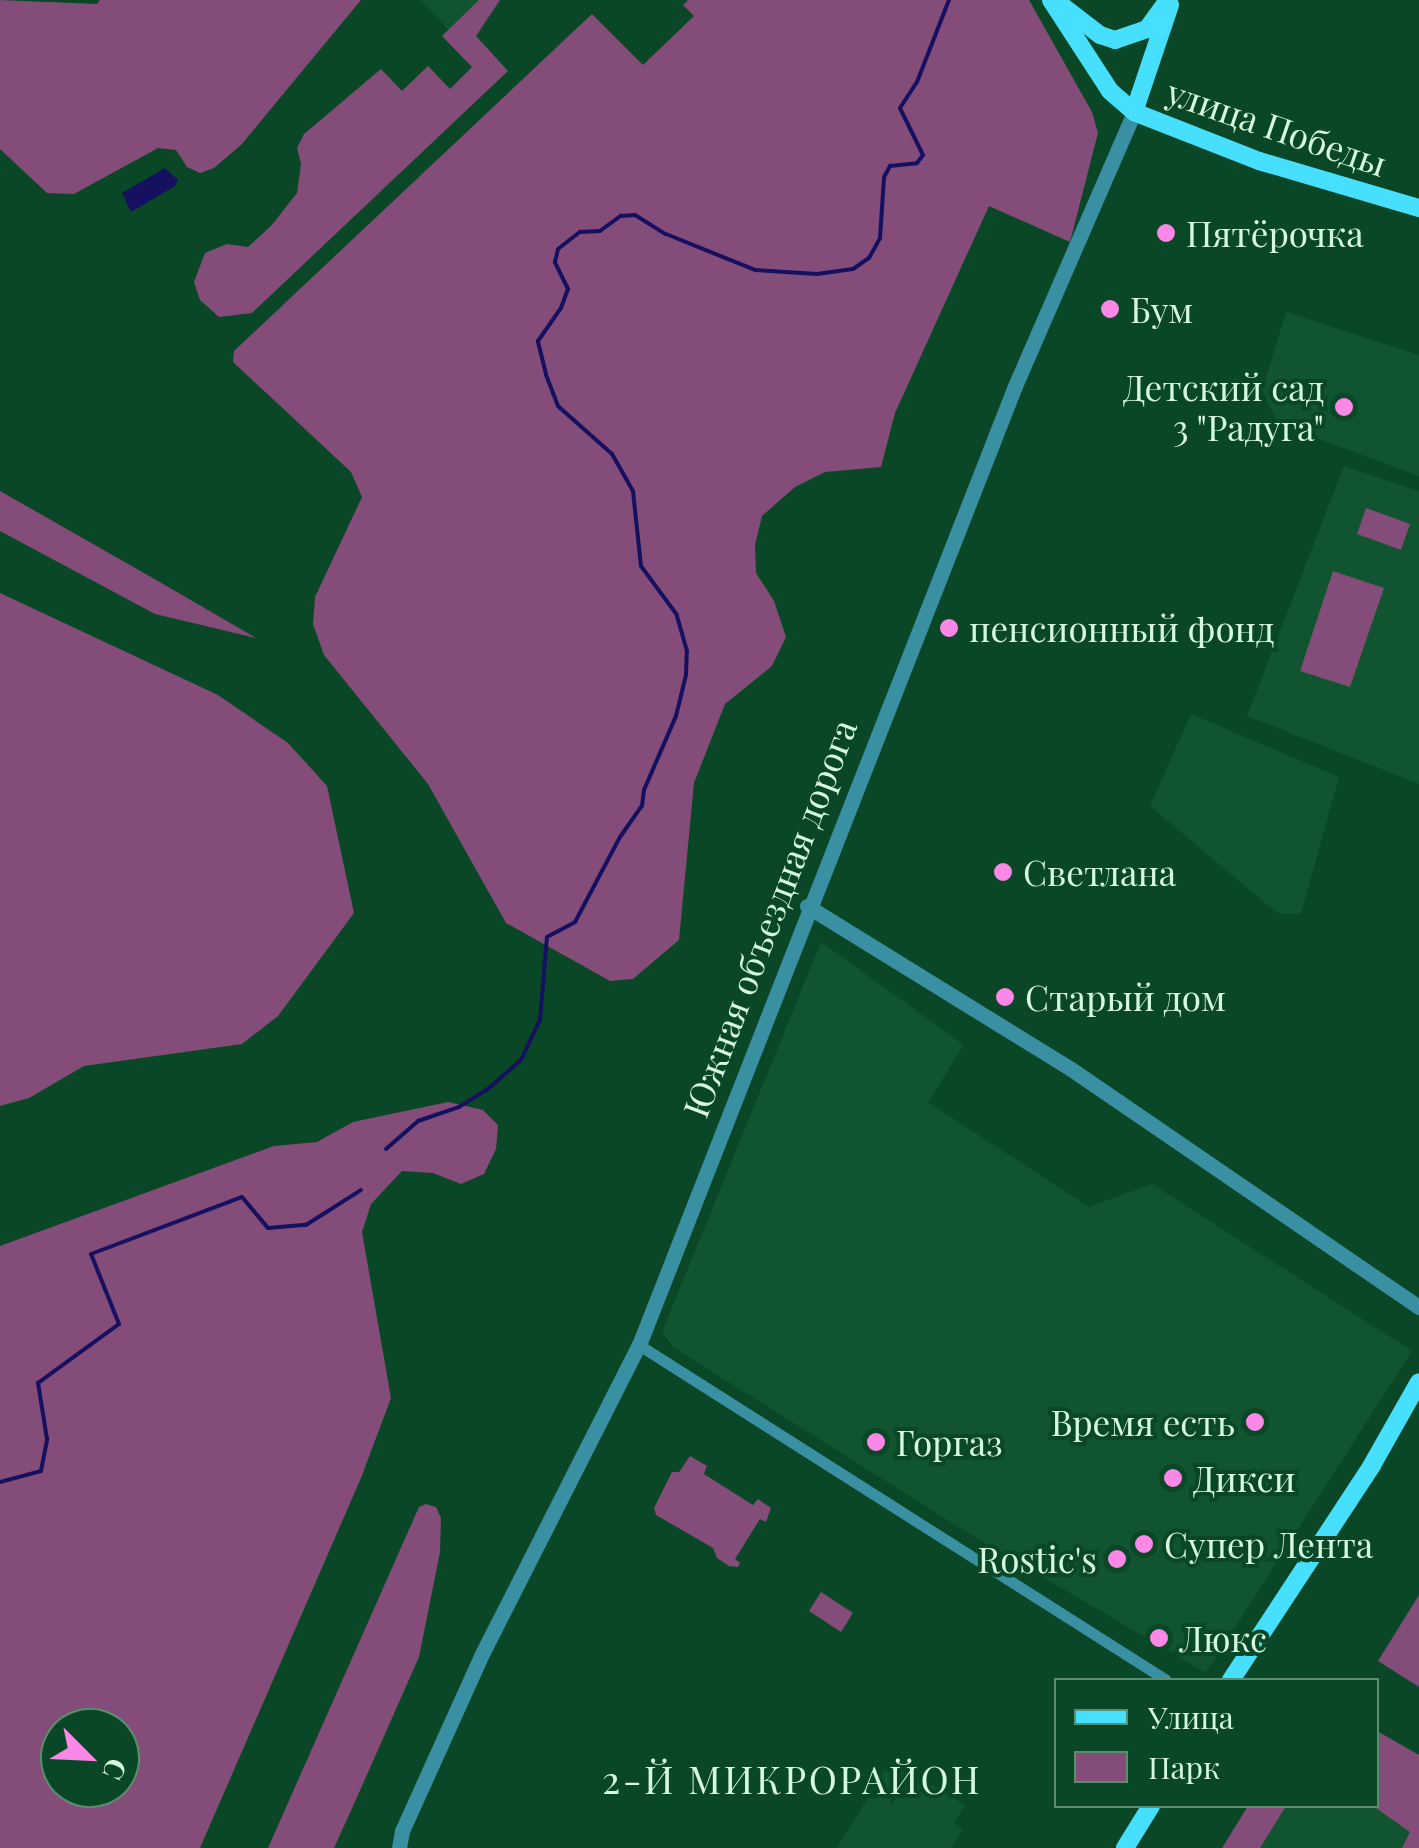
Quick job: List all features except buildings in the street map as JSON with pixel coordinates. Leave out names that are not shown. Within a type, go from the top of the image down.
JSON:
[{"type":"main road","points":[[1053,0],[1100,36],[1116,40],[1147,29],[1170,0]]},
{"type":"main road","name":"улица Победы","points":[[1053,0],[1110,91],[1134,112],[1260,161],[1419,208]]},
{"type":"main road","name":"Южная объездная дорога","points":[[1134,112],[1170,0]]},
{"type":"main road","points":[[1232,1678],[1372,1464],[1419,1382]]},
{"type":"main road","points":[[1124,1848],[1150,1808]]},
{"type":"street","name":"Южная объездная дорога","points":[[399,1848],[402,1831],[474,1672],[639,1345],[807,906],[1015,386],[1134,112]]},
{"type":"street","points":[[807,906],[1056,1060],[1419,1307]]},
{"type":"street","points":[[639,1345],[1163,1678]]},
{"type":"shaded area","points":[[419,0],[486,0],[451,32]]},
{"type":"shaded area","points":[[165,168],[178,180],[175,186],[131,212],[122,193]]},
{"type":"shaded area","name":"Детский сад 3 \"Радуга\"","points":[[1286,312],[1419,355],[1419,476],[1278,424],[1262,390]]},
{"type":"shaded area","points":[[1344,466],[1419,491],[1419,784],[1247,716]]},
{"type":"shaded area","points":[[1191,714],[1339,777],[1301,914],[1277,913],[1150,806]]},
{"type":"shaded area","points":[[821,942],[964,1045],[928,1102],[1089,1207],[1152,1184],[1412,1351],[1206,1673],[968,1533],[673,1347],[662,1332]]},
{"type":"shaded area","points":[[891,1760],[965,1805],[954,1823],[963,1829],[951,1848],[837,1848]]},
{"type":"shaded area","points":[[1379,1769],[1419,1848],[1225,1848],[1252,1808],[1379,1808]]},
{"type":"green space","points":[[0,0],[97,4],[100,0],[361,0],[241,145],[214,168],[200,173],[187,167],[176,150],[158,148],[74,194],[47,193],[0,149]]},
{"type":"green space","points":[[479,0],[500,0],[476,36],[508,71],[252,313],[219,317],[200,300],[194,282],[205,253],[227,244],[248,247],[271,226],[297,193],[301,164],[297,148],[304,134],[381,69],[402,91],[428,66],[450,89],[472,67],[442,36]]},
{"type":"green space","points":[[688,0],[1029,0],[1092,112],[1098,133],[1070,242],[989,206],[895,413],[881,467],[825,472],[795,487],[762,516],[755,545],[756,573],[774,601],[786,637],[772,666],[725,704],[694,783],[679,940],[633,979],[610,981],[506,923],[428,784],[324,655],[313,624],[315,597],[362,497],[351,472],[233,362],[234,351],[592,14],[643,65],[694,16],[683,5]]},
{"type":"green space","points":[[0,491],[256,638],[155,614],[0,531]]},
{"type":"green space","points":[[1366,508],[1410,524],[1401,550],[1357,534]]},
{"type":"green space","points":[[1333,571],[1384,588],[1350,687],[1300,671]]},
{"type":"green space","points":[[0,593],[218,695],[288,743],[327,786],[354,913],[278,1016],[242,1044],[84,1066],[29,1098],[0,1106]]},
{"type":"green space","points":[[448,1102],[483,1110],[498,1125],[496,1149],[484,1174],[461,1184],[433,1173],[402,1171],[371,1204],[362,1232],[391,1398],[361,1478],[200,1848],[0,1848],[0,1246],[274,1146],[317,1142],[353,1122]]},
{"type":"green space","points":[[690,1456],[707,1466],[704,1474],[753,1505],[758,1499],[771,1508],[766,1522],[760,1519],[735,1559],[740,1563],[738,1567],[729,1566],[717,1558],[713,1548],[656,1515],[654,1508],[672,1472],[679,1472]]},
{"type":"green space","points":[[419,1507],[436,1507],[441,1518],[440,1552],[419,1657],[334,1848],[268,1848]]},
{"type":"green space","points":[[821,1592],[853,1613],[841,1632],[809,1611]]},
{"type":"green space","points":[[1419,1595],[1419,1687],[1378,1661]]},
{"type":"green space","points":[[1379,1732],[1419,1755],[1419,1848],[1402,1848],[1410,1832],[1376,1808],[1379,1808]]},
{"type":"green space","points":[[1247,1808],[1285,1808],[1260,1848],[1222,1848]]},
{"type":"waterway","points":[[386,1149],[418,1121],[459,1107],[488,1089],[521,1060],[540,1020],[547,937],[575,922],[620,837],[642,806],[644,790],[676,716],[686,675],[687,651],[677,615],[641,566],[633,491],[612,454],[558,406],[546,374],[538,341],[561,308],[568,289],[555,262],[558,249],[580,232],[600,231],[621,216],[635,215],[666,234],[755,270],[817,274],[853,269],[869,258],[880,238],[884,177],[890,166],[917,163],[923,155],[900,108],[917,82],[949,0]]},
{"type":"waterway","points":[[0,1482],[41,1471],[47,1439],[38,1383],[119,1324],[91,1254],[242,1197],[268,1228],[306,1225],[361,1190]]},
{"type":"place","name":"Пятёрочка","points":[[1166,233]]},
{"type":"place","name":"Бум","points":[[1110,309]]},
{"type":"place","name":"Детский сад 3 \"Радуга\"","points":[[1344,407]]},
{"type":"place","name":"пенсионный фонд","points":[[949,628]]},
{"type":"place","name":"Светлана","points":[[1003,872]]},
{"type":"place","name":"Старый дом","points":[[1005,997]]},
{"type":"place","name":"Время есть","points":[[1255,1422]]},
{"type":"place","name":"Горгаз","points":[[876,1442]]},
{"type":"place","name":"Дикси","points":[[1173,1478]]},
{"type":"place","name":"Супер Лента","points":[[1144,1544]]},
{"type":"place","name":"Rostic's","points":[[1117,1559]]},
{"type":"place","name":"Люкс","points":[[1159,1638]]},
{"type":"district","name":"2-Й МИКРОРАЙОН","points":[[792,1779]]}]
